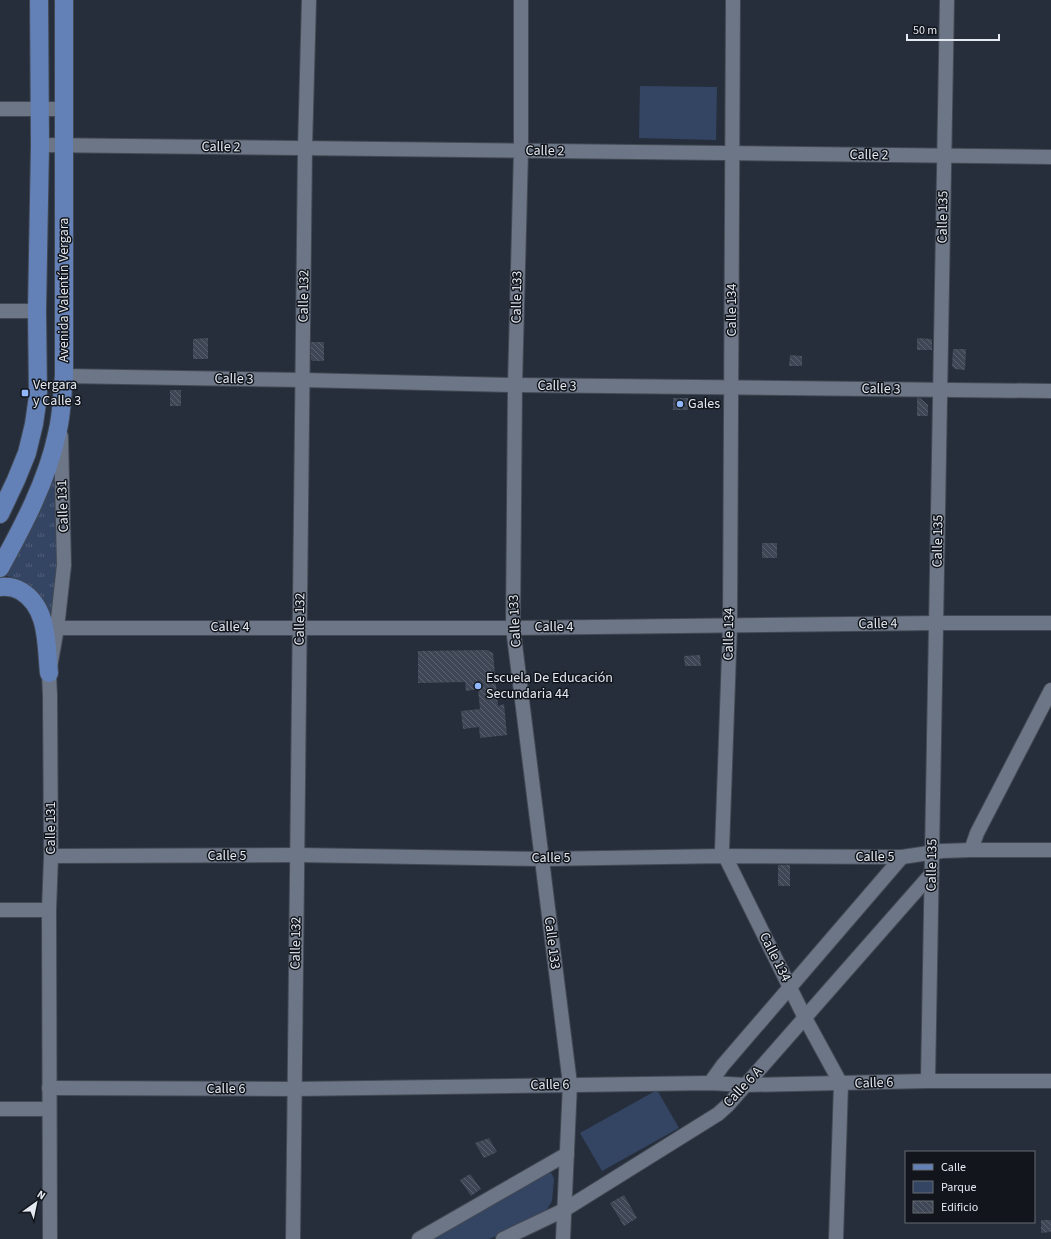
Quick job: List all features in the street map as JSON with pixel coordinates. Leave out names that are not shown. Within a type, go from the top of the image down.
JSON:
[{"type":"main road","name":"Avenida Valentín Vergara","points":[[0,514],[24,460],[37,410],[40,145],[39,0]]},
{"type":"main road","name":"Avenida Valentín Vergara","points":[[0,568],[18,535],[38,492],[55,442],[60,419],[64,376],[64,0]]},
{"type":"main road","points":[[0,587],[8,587],[18,590],[31,598],[39,610],[43,626],[49,673]]},
{"type":"street","name":"Calle 132","points":[[293,1239],[305,148],[309,0]]},
{"type":"street","name":"Calle 133","points":[[521,0],[513,628],[570,1084],[563,1239]]},
{"type":"street","name":"Calle 134","points":[[733,0],[730,626],[722,850],[805,1018],[840,1084],[836,1239]]},
{"type":"street","name":"Calle 135","points":[[928,1081],[947,0]]},
{"type":"street","points":[[0,109],[64,109]]},
{"type":"street","name":"Calle 2","points":[[40,145],[1051,157]]},
{"type":"street","points":[[0,311],[37,311]]},
{"type":"street","name":"Calle 3","points":[[64,376],[515,385],[1051,391]]},
{"type":"street","name":"Calle 131","points":[[50,1239],[49,910],[51,856],[49,673],[63,581],[64,548],[60,419]]},
{"type":"street","name":"Calle 4","points":[[57,628],[513,628],[1051,623]]},
{"type":"street","points":[[971,850],[977,833],[1051,690]]},
{"type":"street","name":"Calle 5","points":[[51,856],[297,855],[542,859],[724,856],[902,857],[971,850],[1051,850]]},
{"type":"street","name":"Calle 6 A","points":[[710,1083],[723,1065],[902,857]]},
{"type":"street","name":"Calle 6 A","points":[[504,1239],[564,1210],[718,1114],[746,1085],[932,873]]},
{"type":"street","points":[[0,910],[49,910]]},
{"type":"street","name":"Calle 6","points":[[49,1088],[294,1089],[570,1084],[710,1083],[746,1085],[928,1081],[1051,1081]]},
{"type":"street","points":[[0,1110],[49,1109]]},
{"type":"street","points":[[419,1239],[567,1154]]},
{"type":"green space","points":[[640,86],[717,87],[716,140],[639,138]]},
{"type":"green space","points":[[55,463],[59,563],[51,636],[23,583],[5,575]]},
{"type":"green space","points":[[657,1090],[679,1128],[602,1171],[580,1133]]},
{"type":"green space","points":[[548,1172],[552,1174],[554,1179],[552,1201],[546,1211],[489,1239],[431,1239]]},
{"type":"building","points":[[208,338],[208,359],[193,359],[193,339]]},
{"type":"building","points":[[917,338],[932,339],[932,350],[917,350]]},
{"type":"building","points":[[311,342],[324,342],[324,361],[313,361],[311,359]]},
{"type":"building","points":[[953,349],[966,349],[965,370],[955,369],[952,366]]},
{"type":"building","points":[[790,355],[802,356],[802,366],[789,366]]},
{"type":"building","points":[[170,390],[181,390],[181,406],[170,406]]},
{"type":"building","name":"Gales","points":[[673,398],[688,398],[688,410],[673,410]]},
{"type":"building","points":[[917,398],[920,398],[928,405],[928,416],[917,416]]},
{"type":"building","points":[[762,543],[777,543],[777,558],[762,558]]},
{"type":"building","points":[[487,650],[493,653],[498,706],[504,704],[507,735],[480,738],[479,727],[463,729],[461,711],[480,709],[478,689],[466,691],[465,682],[418,683],[418,651]]},
{"type":"building","points":[[700,655],[701,666],[685,666],[684,656]]},
{"type":"building","points":[[778,865],[790,865],[790,886],[778,886]]},
{"type":"building","points":[[489,1138],[497,1152],[484,1158],[475,1143]]},
{"type":"building","points":[[470,1174],[481,1189],[471,1196],[460,1180]]},
{"type":"building","points":[[624,1195],[637,1218],[624,1226],[610,1203]]},
{"type":"building","points":[[1041,1220],[1051,1220],[1051,1232],[1041,1233]]},
{"type":"place","name":"Vergara y Calle 3","points":[[25,393]]},
{"type":"place","name":"Gales","points":[[680,404]]},
{"type":"place","name":"Escuela De Educación Secundaria 44","points":[[478,686]]}]
